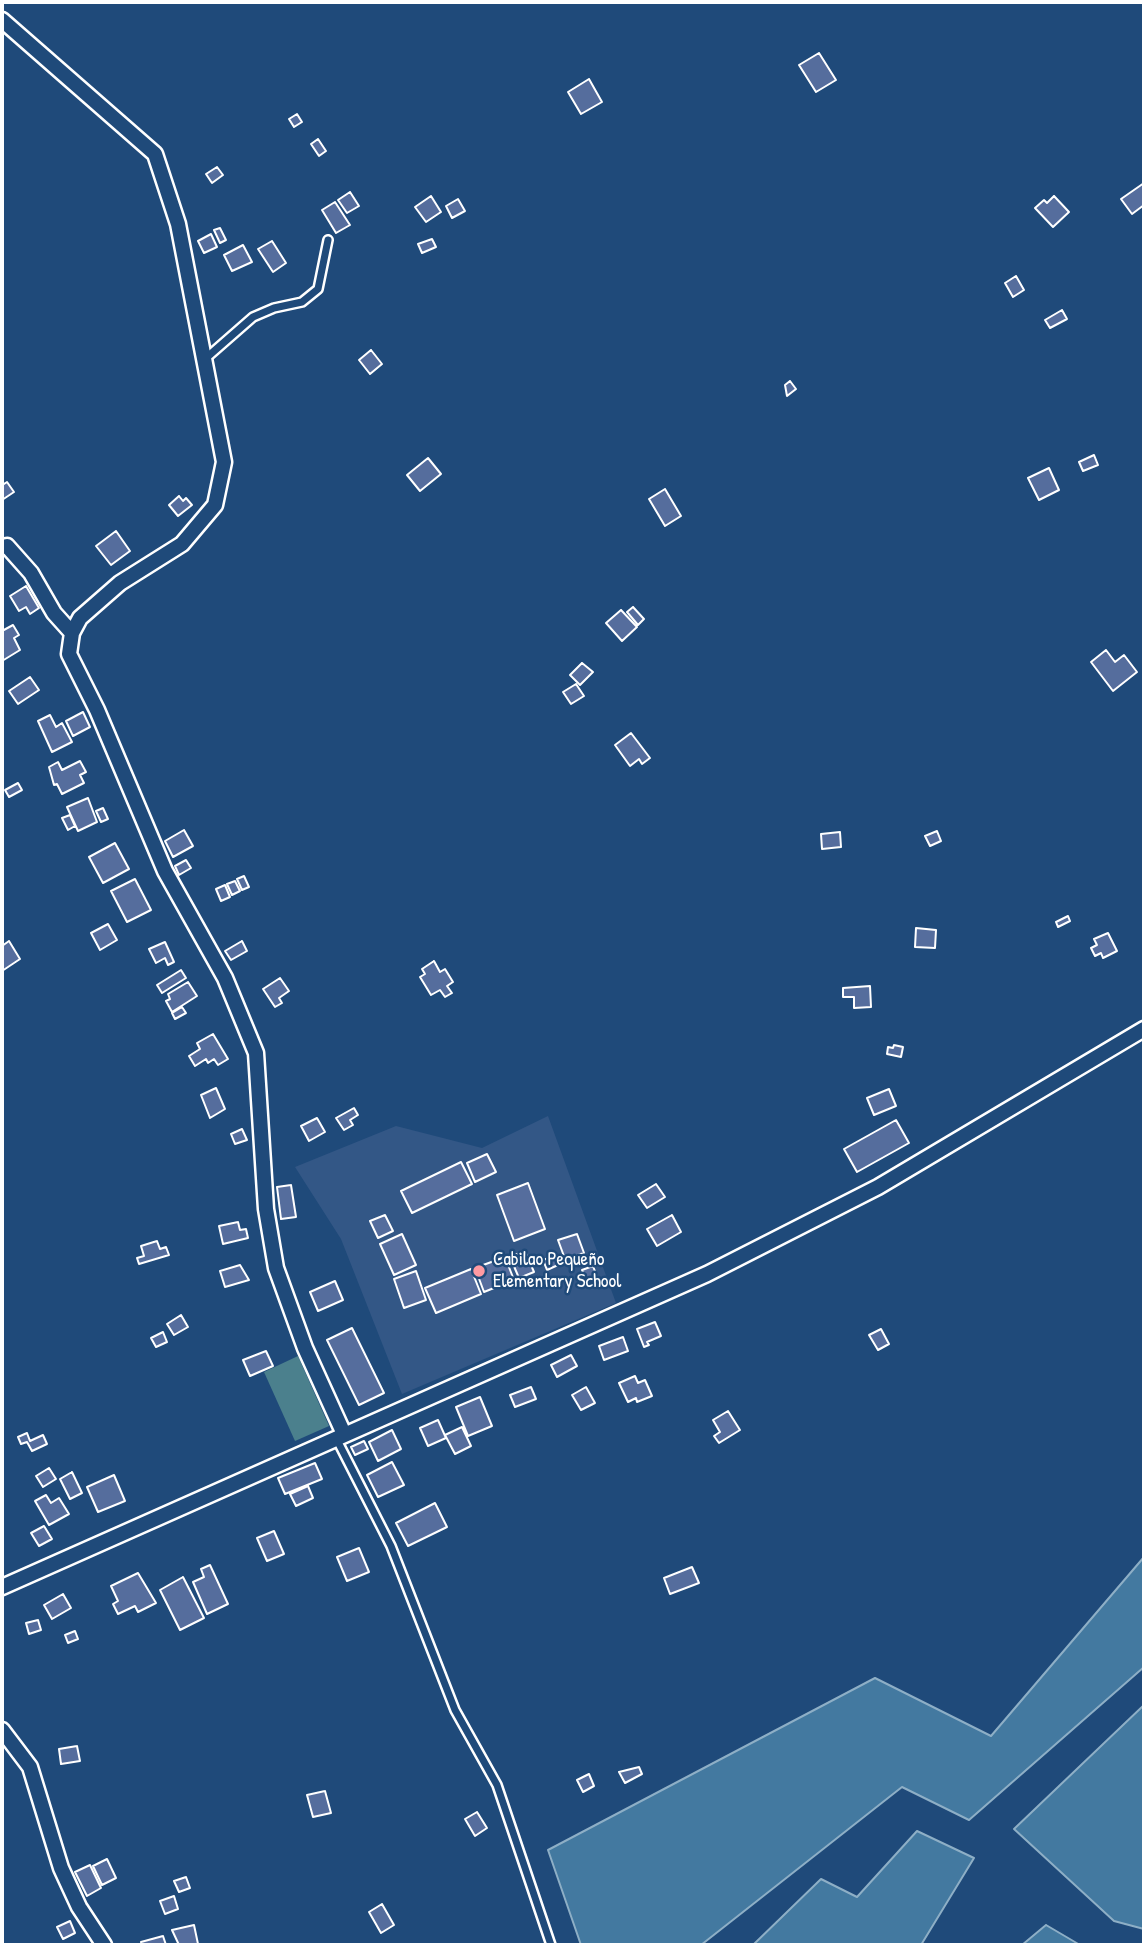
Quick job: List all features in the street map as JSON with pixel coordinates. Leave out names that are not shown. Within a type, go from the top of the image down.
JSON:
[{"type":"street","points":[[2,20],[155,154],[178,224],[224,462],[215,505],[182,544],[120,583],[80,618],[72,633],[69,654],[97,710],[166,871],[225,978],[256,1053],[266,1209],[276,1268],[340,1436]]},
{"type":"street","points":[[2,547],[7,546],[31,573],[54,614],[72,633]]},
{"type":"street","points":[[2,1587],[707,1274],[878,1187],[1144,1029]]},
{"type":"street","points":[[2,1730],[30,1767],[61,1868],[79,1907],[104,1945]]},
{"type":"lane","points":[[205,360],[253,317],[274,308],[302,302],[318,289],[328,240]]},
{"type":"lane","points":[[340,1436],[391,1546],[455,1710],[497,1785],[551,1945]]},
{"type":"shaded area","name":"Cabilao Pequeño Elementary School","points":[[548,1116],[616,1303],[402,1394],[341,1239],[295,1167],[396,1126],[482,1148]]},
{"type":"shaded area","points":[[1144,1557],[1144,1667],[969,1820],[902,1787],[701,1945],[581,1945],[548,1850],[875,1678],[991,1736]]},
{"type":"shaded area","points":[[1144,1705],[1144,1929],[1114,1921],[1014,1829]]},
{"type":"shaded area","points":[[917,1831],[974,1858],[921,1945],[753,1945],[821,1879],[857,1897]]},
{"type":"shaded area","points":[[1046,1925],[1080,1945],[1022,1945]]},
{"type":"green space","points":[[298,1356],[329,1426],[295,1441],[264,1372]]},
{"type":"building","points":[[819,53],[836,80],[816,92],[799,65]]},
{"type":"building","points":[[589,79],[602,102],[581,114],[568,92]]},
{"type":"building","points":[[297,114],[302,122],[294,127],[289,119]]},
{"type":"building","points":[[318,139],[326,151],[319,156],[311,144]]},
{"type":"building","points":[[217,167],[223,175],[212,183],[206,174]]},
{"type":"building","points":[[1144,183],[1144,205],[1132,214],[1121,199]]},
{"type":"building","points":[[350,192],[359,206],[347,213],[338,200]]},
{"type":"building","points":[[431,196],[441,212],[426,222],[415,207]]},
{"type":"building","points":[[1054,196],[1069,212],[1053,227],[1035,208],[1044,200],[1047,203]]},
{"type":"building","points":[[458,199],[465,211],[452,218],[446,206]]},
{"type":"building","points":[[335,202],[350,225],[336,233],[322,210]]},
{"type":"building","points":[[220,228],[226,240],[220,243],[214,230]]},
{"type":"building","points":[[211,234],[217,247],[204,253],[198,241]]},
{"type":"building","points":[[432,239],[436,247],[422,253],[418,244]]},
{"type":"building","points":[[272,241],[286,263],[273,272],[258,249]]},
{"type":"building","points":[[243,245],[252,262],[232,271],[224,255]]},
{"type":"building","points":[[1016,276],[1024,290],[1013,297],[1005,283]]},
{"type":"building","points":[[1062,310],[1067,319],[1050,328],[1045,320]]},
{"type":"building","points":[[371,350],[382,364],[370,374],[359,360]]},
{"type":"building","points":[[790,381],[796,389],[787,396],[785,385]]},
{"type":"building","points":[[1094,455],[1098,465],[1083,471],[1079,462]]},
{"type":"building","points":[[428,458],[441,474],[420,491],[407,475]]},
{"type":"building","points":[[1049,468],[1059,490],[1039,500],[1028,478]]},
{"type":"building","points":[[2,481],[4,484],[7,482],[14,492],[2,500]]},
{"type":"building","points":[[665,489],[681,516],[665,526],[649,499]]},
{"type":"building","points":[[179,496],[183,501],[186,498],[192,505],[178,516],[169,505]]},
{"type":"building","points":[[116,531],[130,551],[111,565],[96,546]]},
{"type":"building","points":[[26,586],[39,608],[30,614],[26,607],[19,611],[10,596]]},
{"type":"building","points":[[633,607],[644,619],[638,625],[627,612]]},
{"type":"building","points":[[621,610],[637,627],[622,641],[606,623]]},
{"type":"building","points":[[13,625],[19,635],[14,638],[20,650],[2,661],[2,631]]},
{"type":"building","points":[[1106,650],[1115,662],[1124,655],[1137,672],[1113,691],[1091,662]]},
{"type":"building","points":[[582,663],[593,672],[580,685],[570,675]]},
{"type":"building","points":[[30,677],[39,690],[18,704],[9,691]]},
{"type":"building","points":[[576,684],[584,696],[571,704],[563,692]]},
{"type":"building","points":[[83,712],[90,727],[73,736],[66,721]]},
{"type":"building","points":[[50,715],[56,727],[62,723],[72,742],[52,752],[38,721]]},
{"type":"building","points":[[631,733],[650,758],[642,764],[639,759],[630,766],[615,745]]},
{"type":"building","points":[[80,761],[86,772],[80,775],[84,783],[62,794],[57,784],[54,785],[49,767],[58,762],[62,770]]},
{"type":"building","points":[[18,783],[22,790],[9,797],[5,790]]},
{"type":"building","points":[[88,798],[97,822],[78,831],[67,807]]},
{"type":"building","points":[[103,808],[108,819],[101,822],[96,811]]},
{"type":"building","points":[[70,815],[75,826],[68,830],[62,818]]},
{"type":"building","points":[[184,830],[193,846],[173,857],[165,841]]},
{"type":"building","points":[[937,831],[941,841],[930,846],[925,836]]},
{"type":"building","points":[[840,832],[841,847],[822,849],[821,834]]},
{"type":"building","points":[[115,843],[129,869],[103,883],[89,857]]},
{"type":"building","points":[[186,860],[191,868],[179,875],[175,866]]},
{"type":"building","points":[[244,876],[249,887],[242,890],[237,879]]},
{"type":"building","points":[[135,879],[151,910],[127,922],[111,891]]},
{"type":"building","points":[[235,881],[240,891],[232,895],[227,884]]},
{"type":"building","points":[[225,885],[230,897],[221,901],[216,889]]},
{"type":"building","points":[[1068,916],[1070,921],[1058,927],[1056,922]]},
{"type":"building","points":[[108,924],[117,940],[100,950],[91,933]]},
{"type":"building","points":[[916,928],[936,930],[935,948],[915,947]]},
{"type":"building","points":[[1108,933],[1117,951],[1103,958],[1101,953],[1095,956],[1091,948],[1097,945],[1094,939]]},
{"type":"building","points":[[9,941],[20,959],[2,971],[2,946]]},
{"type":"building","points":[[242,941],[247,951],[231,960],[225,951]]},
{"type":"building","points":[[165,942],[174,962],[168,965],[165,958],[156,963],[149,949]]},
{"type":"building","points":[[434,961],[440,972],[445,969],[453,982],[447,986],[452,993],[445,997],[440,990],[431,995],[420,977],[425,974],[422,969]]},
{"type":"building","points":[[181,970],[186,978],[162,993],[157,985]]},
{"type":"building","points":[[280,978],[289,991],[279,998],[282,1003],[275,1007],[263,989]]},
{"type":"building","points":[[188,982],[197,996],[172,1012],[166,1001],[170,999],[168,994]]},
{"type":"building","points":[[870,986],[871,1007],[854,1008],[854,997],[843,997],[843,988]]},
{"type":"building","points":[[182,1007],[186,1013],[175,1019],[172,1013]]},
{"type":"building","points":[[213,1034],[228,1059],[218,1065],[214,1059],[208,1063],[206,1059],[195,1066],[189,1056],[200,1049],[197,1043]]},
{"type":"building","points":[[894,1045],[903,1047],[901,1057],[887,1054],[888,1047],[893,1048]]},
{"type":"building","points":[[216,1088],[225,1109],[210,1118],[201,1095]]},
{"type":"building","points":[[889,1089],[896,1106],[874,1115],[867,1098]]},
{"type":"building","points":[[354,1108],[358,1115],[350,1120],[353,1125],[344,1130],[336,1118]]},
{"type":"building","points":[[317,1118],[325,1132],[309,1141],[301,1126]]},
{"type":"building","points":[[896,1120],[909,1143],[857,1172],[844,1149]]},
{"type":"building","points":[[242,1129],[247,1140],[235,1144],[231,1134]]},
{"type":"building","points":[[487,1154],[496,1172],[475,1182],[467,1163]]},
{"type":"building","points":[[461,1162],[472,1184],[412,1213],[401,1191]]},
{"type":"building","points":[[528,1183],[545,1229],[514,1241],[497,1195]]},
{"type":"building","points":[[656,1184],[665,1197],[647,1208],[638,1195]]},
{"type":"building","points":[[291,1185],[296,1217],[281,1219],[277,1187]]},
{"type":"building","points":[[385,1215],[393,1231],[378,1238],[370,1221]]},
{"type":"building","points":[[672,1215],[681,1232],[657,1246],[647,1229]]},
{"type":"building","points":[[238,1222],[240,1230],[246,1229],[248,1238],[223,1244],[219,1226]]},
{"type":"building","points":[[402,1234],[416,1265],[394,1275],[380,1244]]},
{"type":"building","points":[[577,1234],[584,1253],[565,1259],[558,1240]]},
{"type":"building","points":[[157,1241],[160,1249],[166,1247],[169,1255],[139,1264],[137,1258],[144,1256],[141,1246]]},
{"type":"building","points":[[525,1251],[534,1272],[519,1278],[510,1257]]},
{"type":"building","points":[[554,1256],[558,1265],[547,1270],[543,1260]]},
{"type":"building","points":[[505,1257],[514,1280],[484,1292],[475,1268]]},
{"type":"building","points":[[240,1265],[249,1280],[225,1287],[220,1271]]},
{"type":"building","points":[[593,1266],[599,1282],[588,1286],[582,1270]]},
{"type":"building","points":[[471,1269],[481,1294],[436,1313],[425,1288]]},
{"type":"building","points":[[416,1271],[426,1300],[404,1308],[394,1279]]},
{"type":"building","points":[[335,1281],[343,1300],[318,1311],[310,1292]]},
{"type":"building","points":[[181,1315],[188,1327],[174,1335],[167,1324]]},
{"type":"building","points":[[655,1322],[661,1336],[647,1342],[649,1345],[644,1347],[637,1329]]},
{"type":"building","points":[[352,1328],[384,1393],[359,1405],[327,1340]]},
{"type":"building","points":[[881,1329],[889,1344],[878,1350],[869,1335]]},
{"type":"building","points":[[163,1332],[167,1342],[156,1347],[151,1338]]},
{"type":"building","points":[[623,1337],[628,1351],[604,1360],[599,1346]]},
{"type":"building","points":[[266,1351],[273,1366],[250,1376],[243,1360]]},
{"type":"building","points":[[571,1355],[577,1366],[557,1377],[551,1365]]},
{"type":"building","points":[[635,1376],[638,1383],[645,1380],[652,1396],[637,1402],[636,1398],[628,1402],[619,1383]]},
{"type":"building","points":[[531,1387],[536,1399],[515,1407],[510,1395]]},
{"type":"building","points":[[586,1387],[595,1403],[581,1410],[572,1395]]},
{"type":"building","points":[[480,1397],[492,1426],[468,1436],[456,1407]]},
{"type":"building","points":[[728,1411],[740,1430],[719,1443],[714,1436],[720,1432],[713,1420]]},
{"type":"building","points":[[438,1420],[446,1438],[428,1446],[420,1428]]},
{"type":"building","points":[[462,1427],[471,1446],[455,1454],[445,1435]]},
{"type":"building","points":[[392,1430],[401,1449],[378,1461],[369,1442]]},
{"type":"building","points":[[27,1433],[30,1441],[43,1435],[47,1444],[32,1451],[27,1442],[21,1444],[18,1437]]},
{"type":"building","points":[[364,1441],[368,1449],[355,1455],[351,1447]]},
{"type":"building","points":[[392,1462],[404,1485],[378,1497],[367,1475]]},
{"type":"building","points":[[315,1463],[322,1479],[285,1494],[278,1478]]},
{"type":"building","points":[[49,1468],[56,1479],[43,1487],[36,1476]]},
{"type":"building","points":[[72,1472],[82,1493],[70,1499],[60,1479]]},
{"type":"building","points":[[114,1475],[125,1501],[98,1512],[87,1487]]},
{"type":"building","points":[[308,1486],[313,1498],[296,1506],[290,1494]]},
{"type":"building","points":[[46,1495],[51,1503],[59,1498],[69,1514],[49,1525],[35,1501]]},
{"type":"building","points":[[435,1503],[447,1527],[408,1546],[396,1523]]},
{"type":"building","points":[[44,1526],[52,1539],[39,1546],[31,1533]]},
{"type":"building","points":[[274,1531],[284,1554],[267,1561],[257,1538]]},
{"type":"building","points":[[359,1548],[369,1572],[347,1581],[337,1557]]},
{"type":"building","points":[[210,1565],[228,1604],[207,1614],[193,1582],[204,1577],[201,1569]]},
{"type":"building","points":[[692,1567],[699,1583],[670,1594],[664,1578]]},
{"type":"building","points":[[138,1573],[156,1603],[138,1612],[135,1606],[118,1614],[113,1604],[118,1601],[111,1586]]},
{"type":"building","points":[[183,1577],[204,1618],[180,1630],[160,1590]]},
{"type":"building","points":[[63,1594],[71,1608],[52,1619],[44,1605]]},
{"type":"building","points":[[38,1620],[41,1630],[29,1634],[26,1623]]},
{"type":"building","points":[[75,1631],[78,1639],[68,1643],[65,1635]]},
{"type":"building","points":[[77,1746],[80,1761],[61,1764],[59,1749]]},
{"type":"building","points":[[639,1767],[642,1774],[625,1783],[619,1772]]},
{"type":"building","points":[[589,1774],[594,1786],[583,1792],[577,1780]]},
{"type":"building","points":[[325,1791],[331,1813],[313,1817],[307,1795]]},
{"type":"building","points":[[477,1812],[487,1828],[475,1836],[465,1819]]},
{"type":"building","points":[[107,1859],[116,1878],[102,1885],[93,1866]]},
{"type":"building","points":[[90,1865],[101,1888],[87,1896],[75,1872]]},
{"type":"building","points":[[186,1877],[190,1888],[179,1892],[174,1881]]},
{"type":"building","points":[[174,1896],[178,1909],[165,1914],[160,1901]]},
{"type":"building","points":[[382,1904],[394,1925],[381,1933],[369,1912]]},
{"type":"building","points":[[70,1921],[75,1933],[63,1939],[57,1927]]},
{"type":"building","points":[[194,1925],[198,1944],[179,1945],[172,1930]]},
{"type":"building","points":[[163,1936],[166,1945],[142,1945],[141,1942]]},
{"type":"place","name":"Cabilao Pequeño Elementary School","points":[[479,1271]]}]
